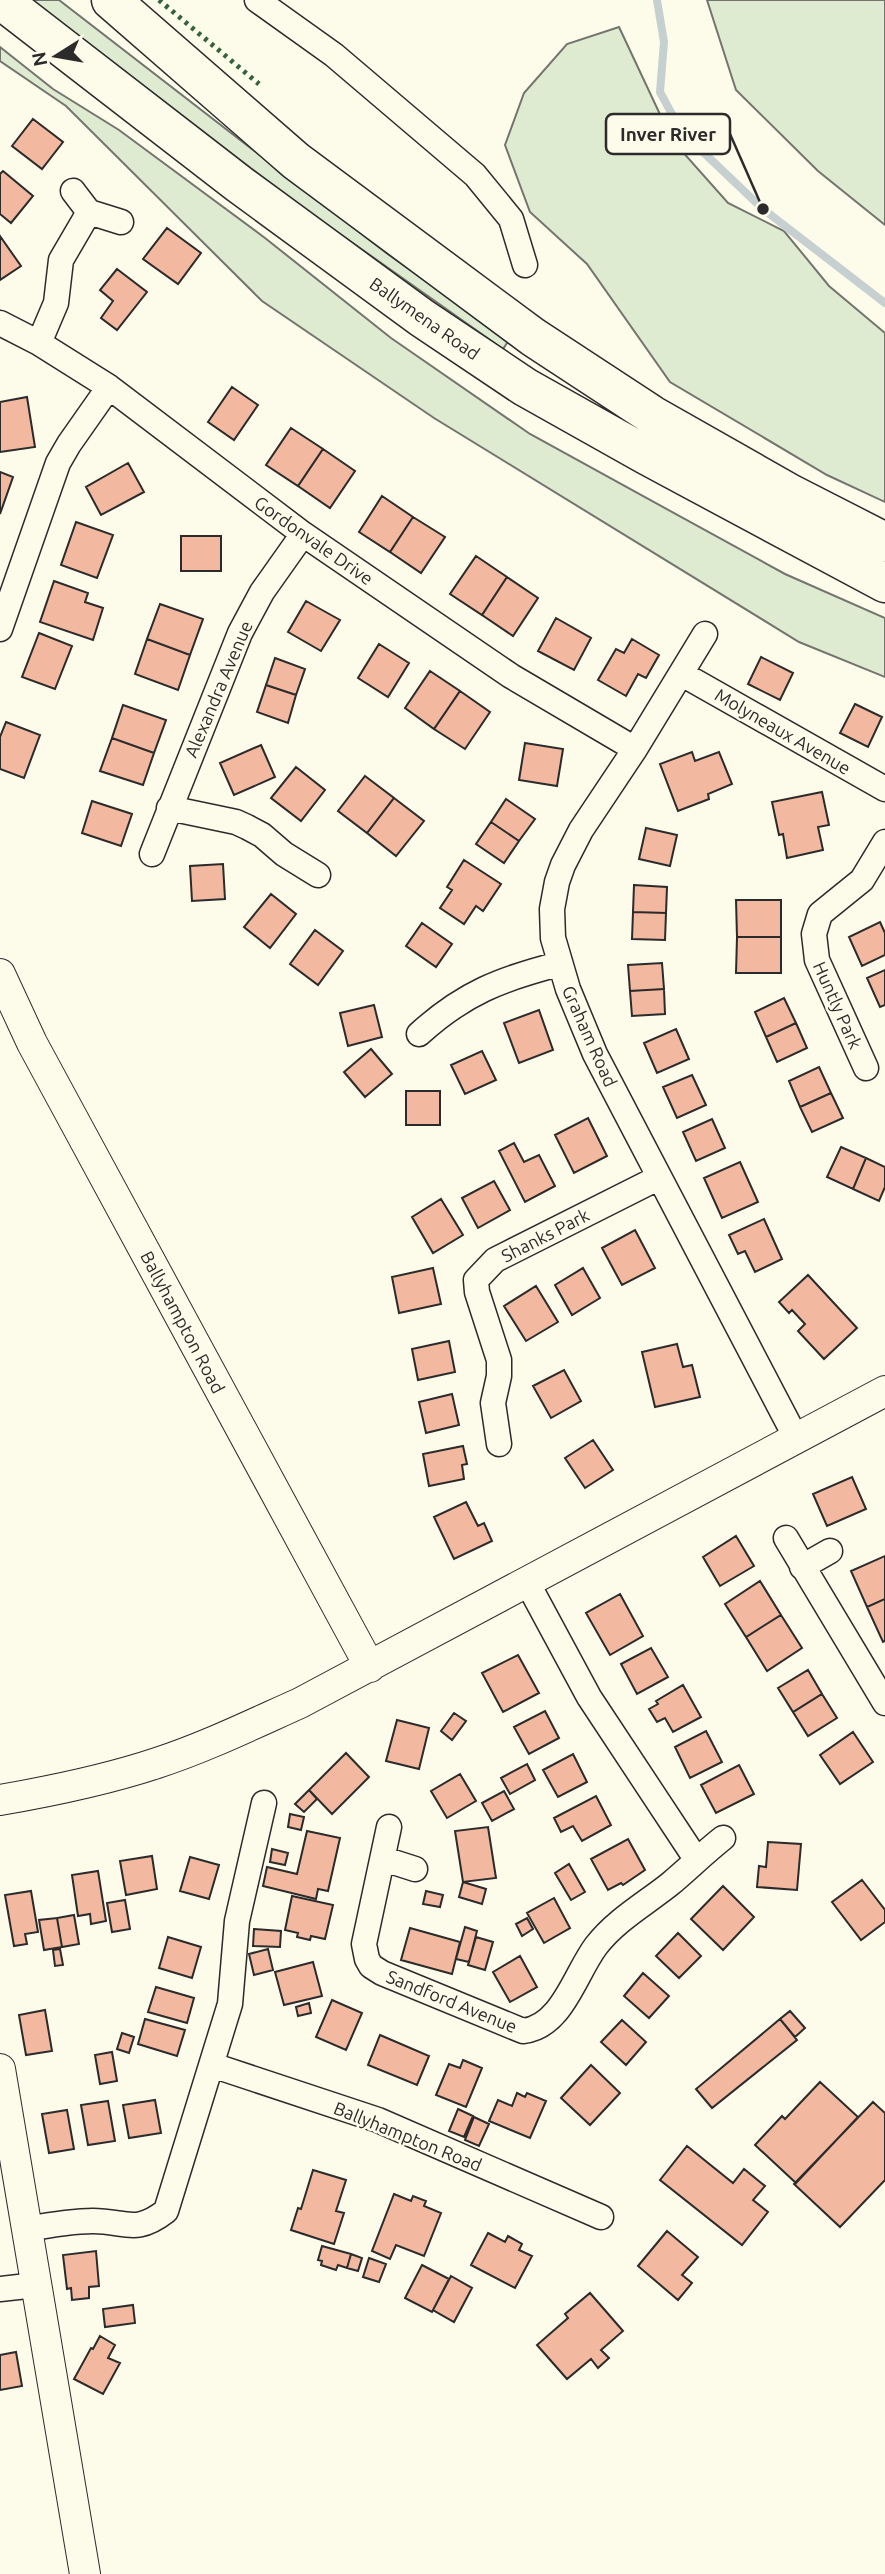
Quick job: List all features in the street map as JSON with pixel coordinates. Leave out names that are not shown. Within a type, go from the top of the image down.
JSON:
[{"type":"highway","name":"Ballymena Road","points":[[1,0],[239,184],[422,318],[525,387],[885,583]]},
{"type":"highway","points":[[88,0],[229,114],[533,337],[652,415],[792,494],[885,542]]},
{"type":"highway","points":[[111,0],[296,162]]},
{"type":"street","points":[[257,0],[334,55],[474,175],[511,219],[525,265]]},
{"type":"street","points":[[73,191],[89,212],[121,222]]},
{"type":"street","points":[[39,343],[56,303],[61,260],[89,212]]},
{"type":"street","name":"Gordonvale Drive","points":[[0,323],[39,343],[109,387],[303,534],[511,676],[635,749]]},
{"type":"street","points":[[0,629],[58,464],[109,387]]},
{"type":"street","name":"Alexandra Avenue","points":[[152,854],[250,612],[303,534]]},
{"type":"street","name":"Graham Road","points":[[705,634],[635,749],[581,830],[563,865],[551,909],[552,928],[559,964],[595,1054],[796,1438]]},
{"type":"street","name":"Molyneaux Avenue","points":[[682,674],[885,789]]},
{"type":"street","points":[[169,808],[236,822],[262,835],[284,855],[318,875]]},
{"type":"street","name":"Huntly Park","points":[[866,1068],[817,960],[814,933],[820,914],[858,884],[885,842]]},
{"type":"street","points":[[419,1034],[455,1003],[505,979],[559,964]]},
{"type":"street","name":"Ballyhampton Road","points":[[0,974],[32,1043],[370,1667]]},
{"type":"street","name":"Shanks Park","points":[[499,1444],[493,1403],[499,1376],[499,1360],[477,1292],[476,1280],[495,1260],[658,1178]]},
{"type":"street","points":[[0,1800],[93,1780],[168,1759],[219,1740],[300,1703],[885,1391]]},
{"type":"street","points":[[786,1538],[885,1703]]},
{"type":"street","points":[[802,1567],[830,1551]]},
{"type":"street","points":[[527,1582],[589,1697],[695,1859]]},
{"type":"street","points":[[27,2229],[97,2221],[139,2225],[153,2221],[166,2211],[230,2004],[237,1921],[264,1803]]},
{"type":"street","name":"Sandford Avenue","points":[[389,1827],[365,1944],[370,1966],[523,2031],[536,2028],[550,2020],[603,1937],[723,1838]]},
{"type":"street","points":[[384,1859],[415,1868]]},
{"type":"street","name":"Ballyhampton Road","points":[[212,2065],[378,2120],[600,2217]]},
{"type":"street","points":[[0,2069],[85,2574]]},
{"type":"street","points":[[0,2289],[36,2285]]},
{"type":"green space","points":[[32,0],[59,0],[389,255],[509,340],[503,349],[296,203]]},
{"type":"green space","points":[[707,0],[885,0],[885,225],[818,171],[736,90]]},
{"type":"green space","points":[[619,27],[672,140],[728,203],[784,231],[829,286],[885,333],[885,502],[827,475],[670,382],[587,264],[530,212],[505,145],[524,93],[567,44]]},
{"type":"green space","points":[[0,47],[53,89],[119,130],[265,238],[391,338],[530,434],[785,574],[885,618],[885,677],[799,642],[434,418],[262,301],[66,106],[0,61]]},
{"type":"building","points":[[33,119],[63,142],[42,169],[12,146]]},
{"type":"building","points":[[3,171],[33,196],[11,223],[0,214],[0,174]]},
{"type":"building","points":[[167,228],[201,253],[178,284],[143,259]]},
{"type":"building","points":[[0,236],[21,266],[0,280]]},
{"type":"building","points":[[117,269],[147,292],[117,330],[101,318],[113,301],[100,290]]},
{"type":"building","points":[[232,387],[258,405],[234,440],[208,422]]},
{"type":"building","points":[[27,397],[35,447],[0,452],[0,402]]},
{"type":"building","points":[[291,428],[323,449],[298,486],[266,465]]},
{"type":"building","points":[[323,449],[355,471],[330,508],[298,486]]},
{"type":"building","points":[[128,463],[144,492],[101,515],[86,487]]},
{"type":"building","points":[[0,472],[13,477],[0,514]]},
{"type":"building","points":[[382,496],[413,517],[390,552],[359,532]]},
{"type":"building","points":[[413,517],[445,537],[421,573],[390,552]]},
{"type":"building","points":[[76,522],[113,535],[97,578],[61,565]]},
{"type":"building","points":[[181,536],[221,536],[221,571],[181,571]]},
{"type":"building","points":[[476,556],[507,577],[482,615],[450,594]]},
{"type":"building","points":[[507,577],[538,598],[513,636],[482,615]]},
{"type":"building","points":[[54,581],[88,593],[85,602],[103,608],[93,640],[40,622]]},
{"type":"building","points":[[306,601],[340,620],[321,651],[288,632]]},
{"type":"building","points":[[160,604],[203,619],[190,655],[147,639]]},
{"type":"building","points":[[556,618],[591,638],[574,670],[538,651]]},
{"type":"building","points":[[39,633],[72,646],[55,689],[22,677]]},
{"type":"building","points":[[147,639],[190,655],[178,690],[135,674]]},
{"type":"building","points":[[632,639],[659,655],[646,678],[638,674],[626,696],[598,680],[616,649],[624,653]]},
{"type":"building","points":[[379,644],[409,663],[388,697],[358,678]]},
{"type":"building","points":[[761,657],[793,673],[780,700],[748,684]]},
{"type":"building","points":[[275,658],[305,669],[296,695],[266,685]]},
{"type":"building","points":[[430,671],[460,691],[434,729],[405,708]]},
{"type":"building","points":[[266,685],[296,695],[288,723],[257,712]]},
{"type":"building","points":[[460,691],[490,712],[465,749],[434,729]]},
{"type":"building","points":[[855,704],[882,717],[868,747],[840,733]]},
{"type":"building","points":[[123,705],[166,720],[154,753],[112,738]]},
{"type":"building","points":[[6,722],[40,735],[24,778],[0,769],[0,737]]},
{"type":"building","points":[[112,738],[154,753],[143,785],[100,771]]},
{"type":"building","points":[[525,743],[563,749],[557,786],[519,780]]},
{"type":"building","points":[[261,745],[275,777],[234,795],[220,763]]},
{"type":"building","points":[[692,752],[695,761],[719,752],[732,784],[708,794],[709,799],[678,811],[660,764]]},
{"type":"building","points":[[296,767],[325,790],[301,821],[271,798]]},
{"type":"building","points":[[365,776],[394,798],[367,833],[338,811]]},
{"type":"building","points":[[822,792],[829,825],[818,827],[823,850],[787,858],[783,834],[779,835],[772,802]]},
{"type":"building","points":[[394,798],[424,821],[396,856],[367,833]]},
{"type":"building","points":[[506,799],[535,819],[519,841],[491,822]]},
{"type":"building","points":[[92,801],[132,814],[121,846],[82,833]]},
{"type":"building","points":[[491,822],[519,841],[504,863],[476,844]]},
{"type":"building","points":[[646,828],[677,835],[670,866],[639,859]]},
{"type":"building","points":[[464,860],[501,884],[483,911],[476,906],[464,924],[440,908],[452,890],[447,887]]},
{"type":"building","points":[[223,864],[225,899],[192,901],[190,866]]},
{"type":"building","points":[[634,885],[667,887],[666,913],[633,912]]},
{"type":"building","points":[[271,894],[296,914],[270,948],[244,927]]},
{"type":"building","points":[[736,900],[781,900],[781,937],[737,937]]},
{"type":"building","points":[[633,912],[666,913],[665,940],[632,939]]},
{"type":"building","points":[[880,922],[885,933],[885,955],[862,966],[849,937]]},
{"type":"building","points":[[422,923],[452,944],[436,967],[406,946]]},
{"type":"building","points":[[315,930],[343,951],[318,985],[290,964]]},
{"type":"building","points":[[737,937],[781,937],[781,973],[736,973]]},
{"type":"building","points":[[662,963],[664,989],[630,991],[628,965]]},
{"type":"building","points":[[885,970],[885,1005],[880,1007],[867,978]]},
{"type":"building","points":[[664,989],[665,1014],[632,1016],[630,991]]},
{"type":"building","points":[[784,998],[796,1023],[766,1037],[755,1012]]},
{"type":"building","points":[[374,1005],[382,1037],[348,1046],[340,1013]]},
{"type":"building","points":[[539,1010],[553,1050],[519,1063],[504,1023]]},
{"type":"building","points":[[796,1023],[807,1048],[777,1062],[766,1037]]},
{"type":"building","points":[[676,1029],[689,1059],[657,1073],[644,1043]]},
{"type":"building","points":[[371,1049],[392,1074],[365,1097],[344,1072]]},
{"type":"building","points":[[482,1051],[496,1080],[465,1094],[451,1065]]},
{"type":"building","points":[[819,1067],[831,1093],[800,1107],[789,1081]]},
{"type":"building","points":[[692,1075],[706,1105],[677,1118],[663,1087]]},
{"type":"building","points":[[406,1091],[440,1091],[440,1125],[406,1125]]},
{"type":"building","points":[[831,1093],[843,1118],[812,1132],[800,1107]]},
{"type":"building","points":[[588,1118],[607,1156],[574,1173],[555,1135]]},
{"type":"building","points":[[712,1119],[725,1148],[696,1161],[683,1132]]},
{"type":"building","points":[[514,1143],[524,1162],[539,1155],[555,1186],[525,1202],[499,1151]]},
{"type":"building","points":[[841,1147],[866,1158],[853,1189],[827,1177]]},
{"type":"building","points":[[866,1158],[885,1167],[885,1187],[879,1201],[853,1189]]},
{"type":"building","points":[[740,1162],[758,1202],[722,1218],[704,1178]]},
{"type":"building","points":[[494,1181],[510,1210],[478,1228],[462,1198]]},
{"type":"building","points":[[441,1199],[463,1235],[433,1253],[412,1217]]},
{"type":"building","points":[[764,1219],[782,1259],[755,1272],[745,1251],[738,1254],[729,1235]]},
{"type":"building","points":[[635,1230],[655,1268],[622,1285],[602,1248]]},
{"type":"building","points":[[433,1268],[441,1304],[399,1313],[392,1277]]},
{"type":"building","points":[[583,1268],[600,1298],[572,1315],[555,1285]]},
{"type":"building","points":[[808,1275],[857,1328],[824,1359],[798,1331],[805,1324],[792,1310],[789,1313],[779,1302]]},
{"type":"building","points":[[536,1286],[558,1322],[526,1341],[504,1306]]},
{"type":"building","points":[[449,1341],[455,1372],[418,1380],[412,1349]]},
{"type":"building","points":[[677,1344],[683,1367],[692,1365],[700,1397],[655,1407],[642,1352]]},
{"type":"building","points":[[564,1370],[581,1401],[551,1418],[533,1386]]},
{"type":"building","points":[[452,1394],[459,1425],[426,1433],[419,1402]]},
{"type":"building","points":[[593,1440],[613,1470],[585,1488],[565,1458]]},
{"type":"building","points":[[463,1446],[467,1464],[462,1465],[464,1479],[429,1486],[423,1454]]},
{"type":"building","points":[[852,1477],[866,1509],[827,1526],[813,1494]]},
{"type":"building","points":[[466,1502],[478,1526],[484,1523],[492,1541],[454,1559],[434,1517]]},
{"type":"building","points":[[736,1536],[754,1566],[720,1586],[703,1557]]},
{"type":"building","points":[[885,1556],[885,1599],[867,1607],[851,1571]]},
{"type":"building","points":[[760,1581],[781,1615],[746,1637],[725,1604]]},
{"type":"building","points":[[620,1594],[643,1636],[610,1655],[586,1613]]},
{"type":"building","points":[[885,1599],[885,1641],[883,1642],[867,1607]]},
{"type":"building","points":[[781,1615],[802,1648],[767,1671],[746,1637]]},
{"type":"building","points":[[651,1648],[668,1677],[637,1694],[621,1664]]},
{"type":"building","points":[[518,1655],[539,1693],[503,1712],[482,1673]]},
{"type":"building","points":[[808,1670],[822,1694],[793,1712],[778,1688]]},
{"type":"building","points":[[683,1685],[701,1717],[673,1732],[665,1718],[657,1722],[649,1709],[658,1704],[656,1701]]},
{"type":"building","points":[[822,1694],[837,1718],[808,1736],[793,1712]]},
{"type":"building","points":[[545,1711],[559,1738],[529,1754],[514,1727]]},
{"type":"building","points":[[454,1713],[466,1721],[452,1740],[441,1731]]},
{"type":"building","points":[[397,1720],[429,1728],[419,1769],[386,1761]]},
{"type":"building","points":[[706,1731],[722,1762],[690,1778],[675,1747]]},
{"type":"building","points":[[853,1732],[873,1762],[840,1784],[820,1755]]},
{"type":"building","points":[[346,1753],[369,1777],[332,1814],[309,1790]]},
{"type":"building","points":[[573,1754],[587,1782],[558,1797],[543,1770]]},
{"type":"building","points":[[527,1764],[535,1780],[510,1794],[501,1778]]},
{"type":"building","points":[[739,1765],[754,1794],[716,1813],[701,1785]]},
{"type":"building","points":[[460,1774],[476,1801],[447,1818],[431,1791]]},
{"type":"building","points":[[309,1790],[317,1799],[304,1812],[295,1804]]},
{"type":"building","points":[[504,1791],[514,1809],[492,1821],[482,1803]]},
{"type":"building","points":[[596,1796],[611,1825],[582,1841],[573,1826],[561,1832],[554,1818]]},
{"type":"building","points":[[290,1814],[304,1817],[301,1830],[288,1827]]},
{"type":"building","points":[[488,1827],[496,1878],[463,1882],[455,1831]]},
{"type":"building","points":[[307,1831],[340,1838],[328,1891],[318,1889],[316,1899],[263,1886],[267,1867],[297,1874]]},
{"type":"building","points":[[628,1839],[645,1870],[623,1885],[621,1883],[608,1890],[591,1859]]},
{"type":"building","points":[[768,1842],[801,1844],[797,1890],[757,1887],[759,1866],[766,1867]]},
{"type":"building","points":[[272,1849],[288,1853],[285,1865],[270,1862]]},
{"type":"building","points":[[152,1856],[157,1889],[126,1895],[120,1861]]},
{"type":"building","points":[[190,1857],[219,1865],[209,1899],[180,1891]]},
{"type":"building","points":[[569,1864],[585,1892],[571,1900],[555,1873]]},
{"type":"building","points":[[98,1871],[106,1921],[91,1924],[90,1914],[78,1916],[72,1875]]},
{"type":"building","points":[[862,1880],[885,1910],[885,1922],[861,1940],[832,1902]]},
{"type":"building","points":[[463,1882],[486,1889],[482,1904],[459,1897]]},
{"type":"building","points":[[723,1886],[754,1917],[723,1950],[691,1919]]},
{"type":"building","points":[[31,1891],[38,1932],[25,1934],[27,1944],[14,1946],[5,1895]]},
{"type":"building","points":[[426,1891],[443,1895],[440,1907],[423,1904]]},
{"type":"building","points":[[292,1896],[333,1905],[325,1939],[311,1936],[310,1940],[285,1930]]},
{"type":"building","points":[[554,1898],[570,1928],[544,1943],[527,1913]]},
{"type":"building","points":[[125,1900],[130,1929],[112,1932],[107,1903]]},
{"type":"building","points":[[74,1915],[79,1944],[62,1947],[57,1918]]},
{"type":"building","points":[[57,1918],[62,1947],[44,1950],[39,1920]]},
{"type":"building","points":[[527,1918],[533,1929],[522,1936],[516,1924]]},
{"type":"building","points":[[465,1927],[477,1931],[469,1962],[456,1959]]},
{"type":"building","points":[[410,1928],[460,1942],[452,1974],[401,1960]]},
{"type":"building","points":[[254,1929],[281,1931],[280,1947],[253,1946]]},
{"type":"building","points":[[678,1933],[701,1956],[679,1978],[656,1956]]},
{"type":"building","points":[[168,1937],[201,1947],[192,1978],[159,1968]]},
{"type":"building","points":[[476,1937],[493,1942],[485,1970],[468,1965]]},
{"type":"building","points":[[60,1949],[63,1965],[55,1966],[53,1950]]},
{"type":"building","points":[[268,1949],[273,1970],[254,1975],[249,1954]]},
{"type":"building","points":[[520,1956],[537,1987],[510,2002],[493,1972]]},
{"type":"building","points":[[313,1962],[322,1996],[284,2005],[275,1972]]},
{"type":"building","points":[[643,1973],[669,1996],[649,2018],[624,1996]]},
{"type":"building","points":[[156,1987],[194,1998],[187,2023],[148,2012]]},
{"type":"building","points":[[332,2000],[362,2013],[346,2050],[316,2037]]},
{"type":"building","points":[[309,2003],[311,2013],[298,2016],[296,2007]]},
{"type":"building","points":[[45,2010],[52,2051],[26,2055],[19,2015]]},
{"type":"building","points":[[790,2011],[805,2028],[795,2037],[780,2019]]},
{"type":"building","points":[[145,2019],[185,2030],[177,2056],[138,2044]]},
{"type":"building","points":[[780,2019],[797,2040],[712,2108],[696,2089]]},
{"type":"building","points":[[622,2020],[646,2042],[626,2065],[601,2042]]},
{"type":"building","points":[[122,2033],[134,2037],[129,2053],[117,2049]]},
{"type":"building","points":[[380,2035],[429,2056],[417,2085],[368,2065]]},
{"type":"building","points":[[112,2052],[117,2081],[100,2084],[95,2055]]},
{"type":"building","points":[[463,2060],[482,2068],[466,2107],[436,2095],[449,2064],[460,2068]]},
{"type":"building","points":[[591,2065],[620,2093],[590,2125],[561,2098]]},
{"type":"building","points":[[820,2082],[858,2117],[796,2183],[755,2145],[782,2116],[785,2119]]},
{"type":"building","points":[[517,2093],[525,2097],[527,2093],[546,2101],[530,2138],[489,2121],[498,2100],[512,2106]]},
{"type":"building","points":[[155,2100],[161,2133],[129,2138],[123,2105]]},
{"type":"building","points":[[108,2101],[115,2141],[88,2145],[81,2105]]},
{"type":"building","points":[[873,2102],[885,2113],[885,2180],[840,2227],[794,2184]]},
{"type":"building","points":[[458,2109],[473,2116],[464,2137],[449,2131]]},
{"type":"building","points":[[67,2110],[74,2149],[49,2153],[42,2114]]},
{"type":"building","points":[[474,2117],[489,2124],[479,2146],[465,2140]]},
{"type":"building","points":[[687,2146],[733,2183],[744,2169],[765,2186],[753,2200],[768,2212],[742,2245],[660,2180]]},
{"type":"building","points":[[313,2170],[346,2180],[336,2211],[344,2213],[334,2244],[291,2230],[298,2208],[301,2209]]},
{"type":"building","points":[[394,2194],[411,2201],[413,2196],[426,2201],[424,2206],[441,2213],[424,2256],[396,2245],[390,2259],[372,2251]]},
{"type":"building","points":[[667,2231],[698,2257],[682,2275],[692,2283],[678,2300],[638,2266]]},
{"type":"building","points":[[488,2233],[505,2242],[508,2236],[522,2244],[519,2250],[532,2256],[515,2288],[471,2265]]},
{"type":"building","points":[[322,2246],[351,2254],[347,2268],[338,2265],[336,2270],[321,2265],[322,2261],[318,2260]]},
{"type":"building","points":[[96,2251],[99,2286],[89,2287],[89,2298],[72,2300],[71,2288],[67,2289],[63,2255]]},
{"type":"building","points":[[351,2254],[362,2258],[358,2271],[347,2268]]},
{"type":"building","points":[[369,2258],[386,2264],[379,2282],[363,2277]]},
{"type":"building","points":[[422,2265],[449,2279],[432,2312],[405,2298]]},
{"type":"building","points":[[451,2276],[472,2288],[454,2322],[433,2310]]},
{"type":"building","points":[[590,2293],[623,2331],[601,2350],[609,2358],[598,2368],[591,2359],[567,2379],[537,2345],[568,2318],[565,2314]]},
{"type":"building","points":[[133,2305],[135,2323],[105,2327],[103,2309]]},
{"type":"building","points":[[100,2336],[115,2345],[108,2358],[120,2363],[103,2394],[74,2379]]},
{"type":"building","points":[[16,2352],[22,2386],[0,2390],[0,2355]]},
{"type":"waterway","points":[[657,0],[664,42],[660,92],[681,131],[763,209],[885,303]]},
{"type":"hedge","points":[[159,0],[259,84]]},
{"type":"place","name":"Inver River","points":[[763,209]]}]
